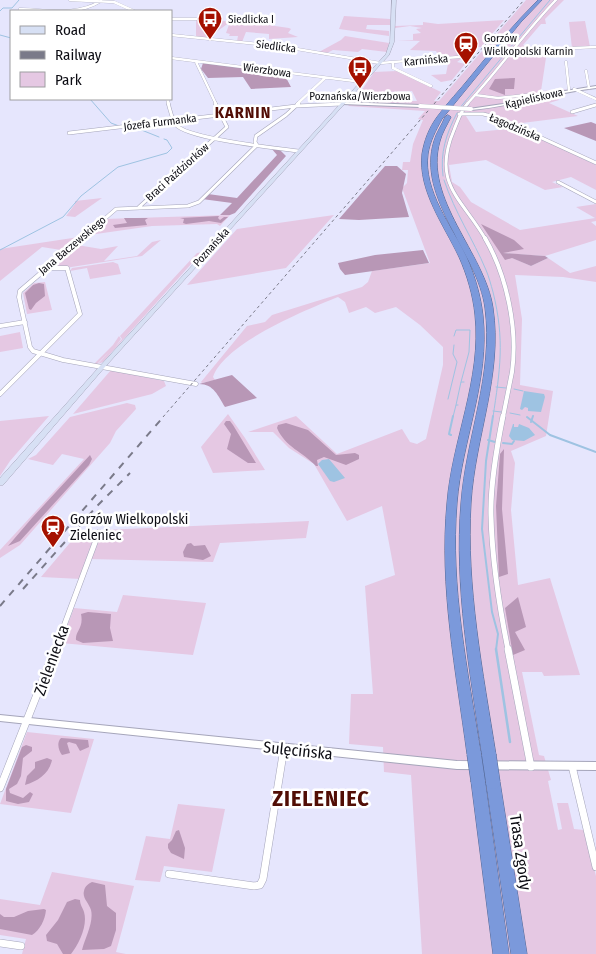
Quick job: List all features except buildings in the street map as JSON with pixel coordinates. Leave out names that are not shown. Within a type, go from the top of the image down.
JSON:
[{"type":"highway","points":[[500,954],[456,618],[452,580],[450,520],[456,470],[477,366],[479,318],[475,292],[467,268],[432,197],[426,176],[425,156],[430,133],[439,118],[519,22],[540,0]]},
{"type":"highway","name":"Trasa Zgody","points":[[519,954],[489,754],[467,579],[465,520],[469,472],[489,368],[492,335],[486,293],[477,268],[440,196],[434,176],[433,157],[439,133],[446,118],[524,22],[545,0]]},
{"type":"main road","name":"Poznańska","points":[[0,483],[102,366],[391,50],[394,0]]},
{"type":"street","points":[[70,0],[118,3],[132,10]]},
{"type":"street","points":[[531,767],[497,593],[491,514],[498,443],[512,370],[512,317],[502,277],[492,250],[455,196],[446,178],[448,143],[459,114],[556,0]]},
{"type":"street","points":[[20,8],[70,10],[95,6],[101,1]]},
{"type":"street","points":[[172,18],[196,19]]},
{"type":"street","name":"Siedlicka","points":[[172,35],[279,46],[380,62]]},
{"type":"street","points":[[511,51],[596,47]]},
{"type":"street","name":"Karnińska","points":[[380,62],[392,63],[472,56]]},
{"type":"street","name":"Wierzbowa","points":[[172,58],[362,82]]},
{"type":"street","points":[[196,62],[227,127],[217,137]]},
{"type":"street","points":[[566,62],[572,90],[596,98]]},
{"type":"street","points":[[392,63],[393,68],[431,86]]},
{"type":"street","points":[[586,71],[589,88]]},
{"type":"street","points":[[296,106],[325,78]]},
{"type":"street","name":"Kąpieliskowa","points":[[342,103],[471,108],[504,105],[572,90],[596,87]]},
{"type":"street","points":[[475,96],[498,98],[527,95],[535,98]]},
{"type":"street","points":[[166,100],[176,126],[187,132],[204,137],[217,137],[257,146],[298,151]]},
{"type":"street","name":"Józefa Furmanka","points":[[69,133],[220,114],[342,103]]},
{"type":"street","points":[[572,112],[596,105]]},
{"type":"street","name":"Jana Baczewskiego","points":[[42,353],[34,351],[30,347],[19,297],[20,291],[116,209],[188,206],[199,202],[257,146],[254,142],[256,136],[296,106]]},
{"type":"street","name":"Łagodzińska","points":[[459,114],[483,114],[496,117],[596,163]]},
{"type":"street","name":"Braci Paździorków","points":[[138,207],[217,137]]},
{"type":"street","points":[[558,182],[596,202]]},
{"type":"street","points":[[0,394],[80,314],[67,268],[45,268]]},
{"type":"street","points":[[0,326],[25,322]]},
{"type":"street","points":[[42,353],[63,360],[193,385]]},
{"type":"street","name":"Zieleniecka","points":[[0,788],[99,532]]},
{"type":"street","name":"Sulęcińska","points":[[0,718],[457,766],[596,766]]},
{"type":"street","points":[[169,874],[254,886],[260,885],[263,879],[284,748]]},
{"type":"street","points":[[572,766],[596,867]]},
{"type":"street","points":[[0,943],[21,946]]},
{"type":"green space","points":[[526,0],[564,0],[545,19],[546,24],[541,24],[523,45],[533,52],[547,51],[541,91],[568,89],[547,94],[549,95],[575,91],[554,96],[559,100],[549,103],[578,116],[514,124],[507,119],[466,116],[476,132],[519,128],[596,165],[596,190],[571,177],[552,182],[563,187],[545,190],[486,160],[449,165],[452,182],[460,187],[471,202],[520,230],[595,218],[576,207],[596,204],[596,221],[591,222],[596,226],[596,240],[545,256],[501,253],[531,266],[548,258],[570,273],[596,266],[596,282],[563,277],[515,275],[522,319],[520,385],[553,391],[546,436],[511,451],[515,463],[511,510],[518,585],[550,578],[580,675],[544,676],[542,672],[522,672],[539,755],[544,756],[551,780],[548,781],[558,830],[562,829],[557,803],[568,803],[574,829],[584,830],[596,876],[596,954],[422,954],[411,775],[384,772],[383,747],[349,744],[351,694],[373,694],[365,586],[395,575],[382,506],[347,521],[314,464],[289,448],[273,432],[248,432],[296,416],[337,454],[402,429],[410,442],[417,444],[426,439],[443,365],[443,347],[420,325],[396,307],[375,313],[366,307],[349,313],[345,302],[338,297],[287,319],[249,340],[220,364],[213,377],[215,380],[201,382],[247,326],[265,322],[272,315],[362,287],[368,282],[372,271],[430,263],[402,188],[407,183],[408,170],[402,170],[403,162],[410,162],[413,144],[423,120],[418,119],[425,111],[348,106],[353,101],[417,101],[412,91],[360,93],[374,72],[397,71],[441,92],[434,101],[439,101]]},
{"type":"green space","points":[[344,16],[390,19],[390,25],[367,25],[366,29],[389,31],[389,36],[339,29]]},
{"type":"green space","points":[[196,20],[248,22],[289,28],[291,29],[288,33],[298,37],[269,39],[269,34],[246,32],[242,42],[237,41],[238,36],[229,36],[230,34],[226,33],[230,22],[208,38],[196,38]]},
{"type":"green space","points":[[504,20],[481,47],[458,46],[464,57],[457,62],[465,64],[452,80],[441,82],[431,75],[446,74],[449,59],[441,59],[436,51],[410,50],[420,41],[397,40],[413,40],[413,34],[421,33],[416,29],[422,28],[410,26],[395,28],[395,26],[423,25],[423,22],[438,24]]},
{"type":"green space","points":[[585,21],[590,47],[572,48],[569,22]]},
{"type":"green space","points":[[345,36],[389,43],[387,52],[362,49],[358,52],[333,50],[327,53],[319,52]]},
{"type":"green space","points":[[102,198],[75,217],[66,216],[75,204],[75,201]]},
{"type":"green space","points":[[230,215],[220,226],[217,224],[152,226],[89,235],[82,240],[104,219]]},
{"type":"green space","points":[[334,215],[286,268],[187,285],[237,229]]},
{"type":"green space","points":[[79,237],[61,250],[42,247],[0,281],[0,249]]},
{"type":"green space","points":[[161,240],[142,256],[65,268],[49,267],[77,245],[101,249],[118,246],[104,261],[137,256],[152,242]]},
{"type":"green space","points":[[202,252],[103,362],[98,364],[109,352],[97,364],[94,364],[113,345],[119,336],[121,339],[115,347],[122,339],[120,336],[197,253]]},
{"type":"green space","points":[[113,262],[118,264],[121,274],[90,279],[87,268],[70,271],[72,268]]},
{"type":"green space","points":[[45,282],[52,310],[27,314],[23,293],[34,283]]},
{"type":"green space","points":[[20,332],[23,348],[0,352],[0,336]]},
{"type":"green space","points":[[111,370],[164,381],[166,386],[152,394],[73,414]]},
{"type":"green space","points":[[127,403],[135,405],[136,409],[116,431],[110,443],[20,545],[0,558],[0,550],[84,459],[62,454],[53,465],[28,459],[36,455],[70,417]]},
{"type":"green space","points":[[228,414],[265,470],[213,473],[201,447]]},
{"type":"green space","points":[[49,416],[10,461],[0,476],[0,421]]},
{"type":"green space","points":[[309,521],[306,538],[220,543],[213,562],[89,559],[103,530]]},
{"type":"green space","points":[[80,531],[99,532],[81,579],[41,577]]},
{"type":"green space","points":[[123,595],[206,603],[193,655],[61,643],[74,608],[117,612]]},
{"type":"green space","points":[[27,732],[94,739],[71,813],[0,804]]},
{"type":"green space","points":[[178,804],[225,809],[212,872],[164,866],[160,882],[135,880],[146,836],[170,839]]},
{"type":"green space","points":[[52,872],[134,886],[116,952],[126,954],[22,954],[26,939],[0,935],[0,899],[40,905]]},
{"type":"shaded area","points":[[203,63],[283,72],[291,87],[251,89],[243,77],[208,78],[201,69]]},
{"type":"shaded area","points":[[515,78],[514,89],[505,89],[505,95],[489,89],[495,79]]},
{"type":"shaded area","points":[[591,122],[596,124],[596,141],[564,128]]},
{"type":"shaded area","points":[[271,148],[279,149],[286,156],[235,213],[220,215],[232,203],[202,199],[208,194],[237,198],[277,155]]},
{"type":"shaded area","points":[[385,166],[397,166],[406,174],[402,193],[409,217],[359,220],[339,219]]},
{"type":"shaded area","points":[[219,216],[220,220],[228,217],[221,223],[209,221],[186,224],[183,223],[184,219],[180,218]]},
{"type":"shaded area","points":[[124,218],[148,218],[145,220],[147,225],[115,228],[113,225],[127,223]]},
{"type":"shaded area","points":[[481,224],[514,240],[524,249],[503,253],[545,256],[548,258],[531,266],[512,258],[505,260]]},
{"type":"shaded area","points":[[423,250],[429,263],[345,275],[338,263],[375,255]]},
{"type":"shaded area","points":[[44,284],[45,296],[31,310],[29,309],[25,293],[33,285]]},
{"type":"shaded area","points":[[232,375],[257,398],[225,407],[212,388],[199,384]]},
{"type":"shaded area","points":[[226,421],[230,421],[233,425],[256,463],[248,463],[227,449],[231,434],[224,424]]},
{"type":"shaded area","points":[[286,423],[308,430],[336,455],[355,453],[359,455],[359,459],[346,465],[324,457],[317,460],[318,466],[316,466],[289,445],[280,435],[277,428],[278,425]]},
{"type":"shaded area","points":[[504,449],[502,509],[508,574],[499,577],[496,506],[500,454]]},
{"type":"shaded area","points":[[90,455],[92,459],[89,465],[20,541],[8,546],[32,518]]},
{"type":"shaded area","points":[[191,543],[194,546],[205,545],[211,556],[203,560],[184,557],[183,552],[187,544]]},
{"type":"shaded area","points":[[518,597],[526,627],[515,632],[525,650],[513,655],[505,608]]},
{"type":"shaded area","points":[[88,612],[111,614],[110,628],[113,641],[83,643],[76,640],[82,619],[81,614]]},
{"type":"shaded area","points":[[61,738],[88,740],[89,747],[80,751],[76,744],[69,742],[67,743],[70,753],[62,755],[58,745]]},
{"type":"shaded area","points":[[26,745],[32,747],[32,751],[23,758],[21,776],[17,784],[9,789],[10,793],[23,798],[30,792],[33,794],[29,802],[18,804],[6,801],[6,789],[22,747]]},
{"type":"shaded area","points":[[47,758],[52,760],[46,773],[25,785],[27,776],[35,768],[35,762]]},
{"type":"shaded area","points":[[179,830],[185,848],[184,859],[171,853],[168,848],[168,844],[176,831]]},
{"type":"shaded area","points":[[92,882],[105,885],[107,906],[116,913],[116,930],[111,946],[104,949],[82,950],[92,915],[84,896],[84,891],[87,885]]},
{"type":"shaded area","points":[[75,899],[80,900],[84,912],[84,928],[80,940],[71,954],[63,954],[57,944],[47,941],[46,935],[58,920],[67,902]]},
{"type":"shaded area","points":[[46,910],[40,928],[32,935],[0,929],[0,914],[4,917],[14,917],[28,911]]},
{"type":"water","points":[[524,391],[544,394],[541,412],[528,411],[528,408],[525,407],[522,410],[520,409]]},
{"type":"water","points":[[513,424],[514,427],[518,427],[519,424],[529,428],[535,435],[524,441],[512,440],[509,436]]},
{"type":"water","points":[[329,459],[345,478],[334,482],[330,481],[318,464],[322,460]]},
{"type":"waterway","points":[[0,11],[3,8],[12,8],[19,0]]},
{"type":"waterway","points":[[458,110],[550,0]]},
{"type":"waterway","points":[[0,35],[10,38]]},
{"type":"waterway","points":[[91,100],[111,123],[119,126]]},
{"type":"waterway","points":[[443,176],[442,159],[445,144],[457,113]]},
{"type":"waterway","points":[[126,128],[139,129],[159,137]]},
{"type":"waterway","points":[[0,250],[63,217],[81,196],[118,167],[167,153],[172,148],[167,140],[164,139]]},
{"type":"waterway","points":[[444,180],[453,204],[486,270],[493,292],[497,309],[500,340],[498,387]]},
{"type":"waterway","points":[[454,336],[456,330],[470,330],[469,352],[461,382]]},
{"type":"waterway","points":[[448,399],[457,362],[453,354],[454,345]]},
{"type":"waterway","points":[[456,405],[461,382]]},
{"type":"waterway","points":[[494,411],[498,387]]},
{"type":"waterway","points":[[498,387],[506,388]]},
{"type":"waterway","points":[[514,389],[523,391]]},
{"type":"waterway","points":[[453,417],[456,405]]},
{"type":"waterway","points":[[493,417],[494,411]]},
{"type":"waterway","points":[[494,411],[501,412]]},
{"type":"waterway","points":[[510,413],[520,415]]},
{"type":"waterway","points":[[451,435],[449,434],[453,416]]},
{"type":"waterway","points":[[489,440],[493,416]]},
{"type":"waterway","points":[[531,421],[533,416]]},
{"type":"waterway","points":[[527,417],[531,421]]},
{"type":"waterway","points":[[531,421],[550,435],[596,452]]},
{"type":"waterway","points":[[489,440],[495,442]]},
{"type":"waterway","points":[[489,440],[486,461],[482,529],[492,612],[498,634],[496,649]]},
{"type":"waterway","points":[[503,443],[512,444],[514,441]]},
{"type":"waterway","points":[[496,649],[510,742]]},
{"type":"railway","points":[[163,417],[524,0]]},
{"type":"railway","points":[[0,606],[164,416]]},
{"type":"railway","points":[[23,589],[97,506],[130,473]]},
{"type":"place","name":"Siedlicka I","points":[[210,40]]},
{"type":"place","name":"Gorzów Wielkopolski Karnin","points":[[466,65]]},
{"type":"place","name":"Poznańska/Wierzbowa","points":[[360,89]]},
{"type":"place","name":"Gorzów Wielkopolski Zieleniec","points":[[53,548]]},
{"type":"district","name":"KARNIN","points":[[243,112]]},
{"type":"district","name":"ZIELENIEC","points":[[321,798]]}]
